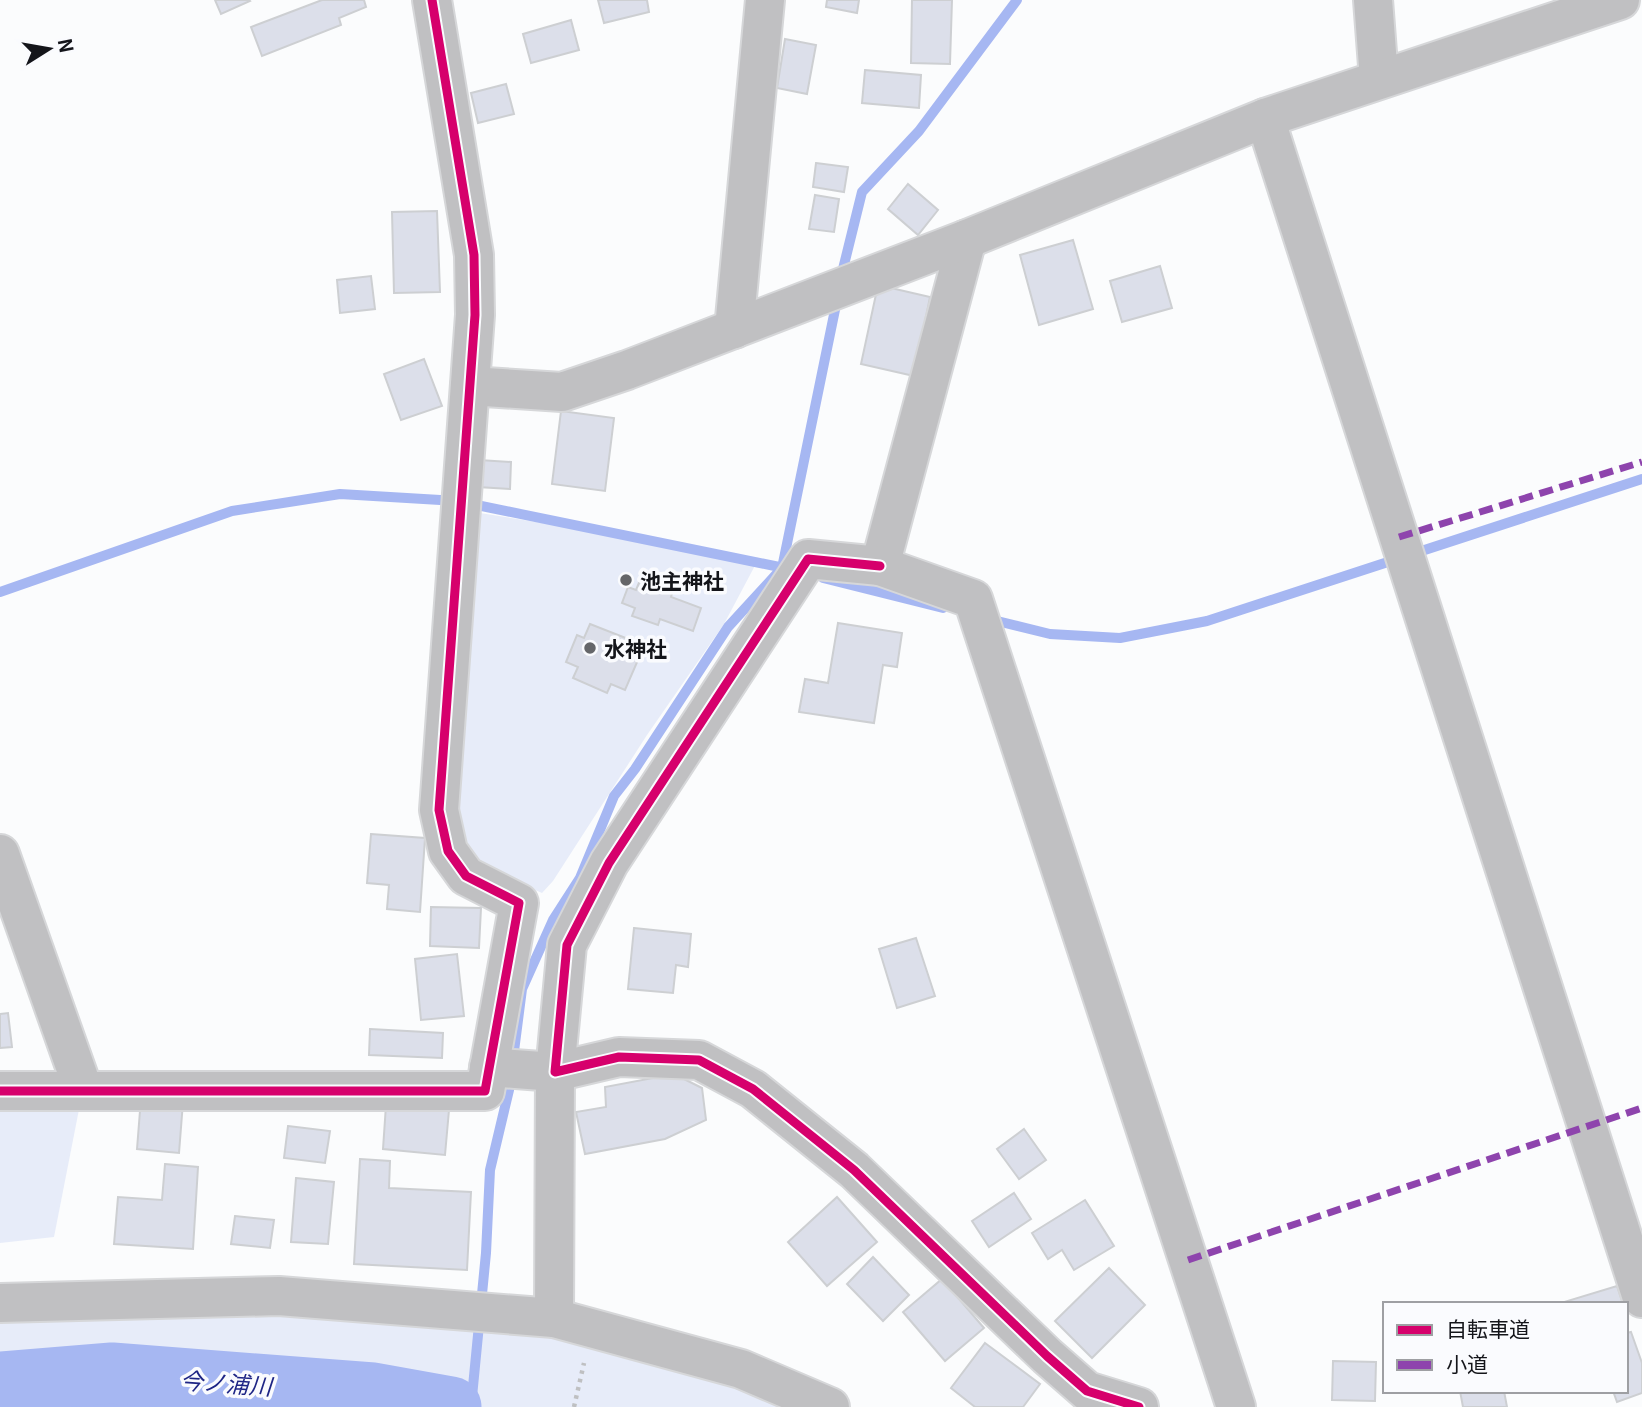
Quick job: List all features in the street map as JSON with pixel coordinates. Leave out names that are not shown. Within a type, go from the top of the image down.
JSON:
[{"type":"street","points":[[0,1091],[485,1091],[519,903],[466,876],[449,851],[439,810],[475,315],[474,255],[432,0]]},
{"type":"street","points":[[734,329],[765,0]]},
{"type":"street","points":[[1373,0],[1379,79]]},
{"type":"street","points":[[470,386],[562,392],[967,239],[1265,118],[1620,0]]},
{"type":"street","points":[[1265,118],[1642,1298]]},
{"type":"street","points":[[880,566],[967,239]]},
{"type":"street","points":[[554,1318],[555,1072],[567,945],[609,863],[799,573],[880,566],[978,614],[1236,1407]]},
{"type":"street","points":[[0,854],[83,1089]]},
{"type":"street","points":[[489,1067],[555,1072],[619,1057],[699,1059],[753,1089],[854,1170],[1047,1356],[1087,1391],[1139,1407]]},
{"type":"street","points":[[0,1303],[279,1296],[554,1318],[741,1369],[830,1407]]},
{"type":"path","points":[[573,1407],[592,1328]]},
{"type":"shaded area","points":[[480,513],[759,558],[724,624],[647,735],[553,881],[542,893],[501,875],[477,859],[459,828],[453,782]]},
{"type":"shaded area","points":[[83,1089],[54,1237],[0,1243],[0,1091]]},
{"type":"shaded area","points":[[0,1303],[592,1328],[797,1407],[0,1407]]},
{"type":"water","points":[[0,1374],[178,1378],[472,1407],[0,1407]]},
{"type":"building","points":[[215,0],[249,0],[250,1],[221,14]]},
{"type":"building","points":[[322,0],[364,0],[366,7],[339,18],[341,25],[262,56],[251,27]]},
{"type":"building","points":[[598,0],[647,0],[649,12],[604,23]]},
{"type":"building","points":[[827,0],[859,0],[857,13],[826,7]]},
{"type":"building","points":[[912,0],[952,0],[950,64],[911,63]]},
{"type":"building","points":[[571,20],[579,50],[531,63],[523,34]]},
{"type":"building","points":[[785,39],[816,45],[807,94],[777,88]]},
{"type":"building","points":[[865,70],[921,75],[919,108],[862,103]]},
{"type":"building","points":[[506,84],[514,114],[478,123],[471,93]]},
{"type":"building","points":[[816,163],[848,167],[844,192],[813,187]]},
{"type":"building","points":[[908,184],[938,210],[918,235],[888,209]]},
{"type":"building","points":[[815,195],[839,199],[834,232],[809,229]]},
{"type":"building","points":[[437,211],[440,292],[394,293],[392,212]]},
{"type":"building","points":[[1073,240],[1093,309],[1039,325],[1020,255]]},
{"type":"building","points":[[1160,266],[1172,308],[1122,322],[1110,281]]},
{"type":"building","points":[[371,276],[375,309],[340,313],[337,280]]},
{"type":"building","points":[[878,285],[930,297],[914,376],[861,364]]},
{"type":"building","points":[[424,359],[442,406],[401,420],[384,374]]},
{"type":"building","points":[[561,411],[614,418],[605,491],[552,484]]},
{"type":"building","points":[[479,460],[511,462],[510,489],[478,487]]},
{"type":"building","points":[[641,578],[673,590],[671,597],[701,608],[693,631],[660,619],[658,625],[632,616],[635,608],[622,603],[628,587],[636,590]]},
{"type":"building","points":[[838,623],[902,633],[897,667],[883,665],[874,723],[799,712],[805,679],[828,683]]},
{"type":"building","points":[[590,624],[631,640],[628,648],[641,653],[625,690],[611,684],[607,693],[573,678],[578,667],[566,662],[577,635],[584,638]]},
{"type":"building","points":[[371,834],[425,838],[420,912],[387,909],[389,885],[367,883]]},
{"type":"building","points":[[431,907],[481,908],[479,948],[430,946]]},
{"type":"building","points":[[634,928],[691,934],[688,967],[676,965],[673,993],[628,989]]},
{"type":"building","points":[[916,938],[935,996],[897,1008],[879,949]]},
{"type":"building","points":[[457,954],[464,1016],[421,1020],[415,959]]},
{"type":"building","points":[[8,1013],[12,1047],[0,1048],[0,1014]]},
{"type":"building","points":[[370,1029],[443,1033],[442,1058],[369,1055]]},
{"type":"building","points":[[674,1074],[702,1088],[706,1120],[665,1139],[585,1154],[576,1112],[606,1107],[605,1087]]},
{"type":"building","points":[[141,1098],[183,1102],[179,1153],[137,1149]]},
{"type":"building","points":[[386,1105],[449,1110],[445,1155],[383,1149]]},
{"type":"building","points":[[288,1126],[330,1131],[325,1163],[284,1158]]},
{"type":"building","points":[[1024,1129],[1046,1160],[1019,1179],[997,1149]]},
{"type":"building","points":[[360,1159],[390,1161],[389,1188],[471,1192],[467,1270],[354,1264]]},
{"type":"building","points":[[165,1164],[198,1167],[193,1249],[114,1244],[118,1197],[162,1200]]},
{"type":"building","points":[[296,1178],[334,1182],[328,1244],[291,1242]]},
{"type":"building","points":[[1014,1193],[1031,1219],[989,1247],[972,1221]]},
{"type":"building","points":[[837,1197],[877,1242],[827,1286],[788,1242]]},
{"type":"building","points":[[1085,1200],[1114,1246],[1074,1270],[1062,1250],[1048,1259],[1032,1233]]},
{"type":"building","points":[[235,1216],[274,1220],[270,1248],[231,1244]]},
{"type":"building","points":[[873,1257],[909,1295],[883,1321],[847,1284]]},
{"type":"building","points":[[1109,1268],[1145,1305],[1092,1358],[1055,1321]]},
{"type":"building","points":[[942,1279],[984,1328],[945,1361],[903,1312]]},
{"type":"building","points":[[1617,1286],[1622,1302],[1564,1302]]},
{"type":"building","points":[[1631,1332],[1642,1363],[1642,1393],[1617,1402],[1614,1393],[1628,1393],[1628,1333]]},
{"type":"building","points":[[985,1343],[1040,1384],[1023,1407],[975,1407],[951,1388]]},
{"type":"building","points":[[1333,1361],[1376,1362],[1375,1401],[1332,1400]]},
{"type":"building","points":[[1460,1393],[1504,1393],[1507,1407],[1463,1407]]},
{"type":"waterway","points":[[841,277],[862,192],[919,131],[1017,0]]},
{"type":"waterway","points":[[471,1407],[486,1253],[490,1170],[509,1090],[522,989],[553,920],[580,878],[614,796],[635,769],[728,627],[782,568],[837,300]]},
{"type":"waterway","points":[[989,619],[1050,634],[1120,638],[1207,621],[1642,479]]},
{"type":"waterway","points":[[0,592],[232,511],[340,494],[457,501],[794,570]]},
{"type":"waterway","points":[[823,578],[943,608]]},
{"type":"waterway","name":"今ノ浦川","points":[[0,1382],[112,1373],[373,1393],[451,1407]]},
{"type":"marked path","points":[[1399,537],[1642,462]]},
{"type":"marked path","points":[[1188,1260],[1642,1108]]},
{"type":"cycle path","points":[[0,1091],[485,1091],[519,903],[466,876],[448,851],[439,810],[475,315],[474,255],[432,0]]},
{"type":"cycle path","points":[[880,566],[808,559],[609,863],[567,945],[555,1072],[619,1057],[699,1060],[753,1089],[854,1170],[1047,1356],[1087,1391],[1139,1407]]},
{"type":"place","name":"池主神社","points":[[626,580]]},
{"type":"place","name":"水神社","points":[[590,648]]}]
